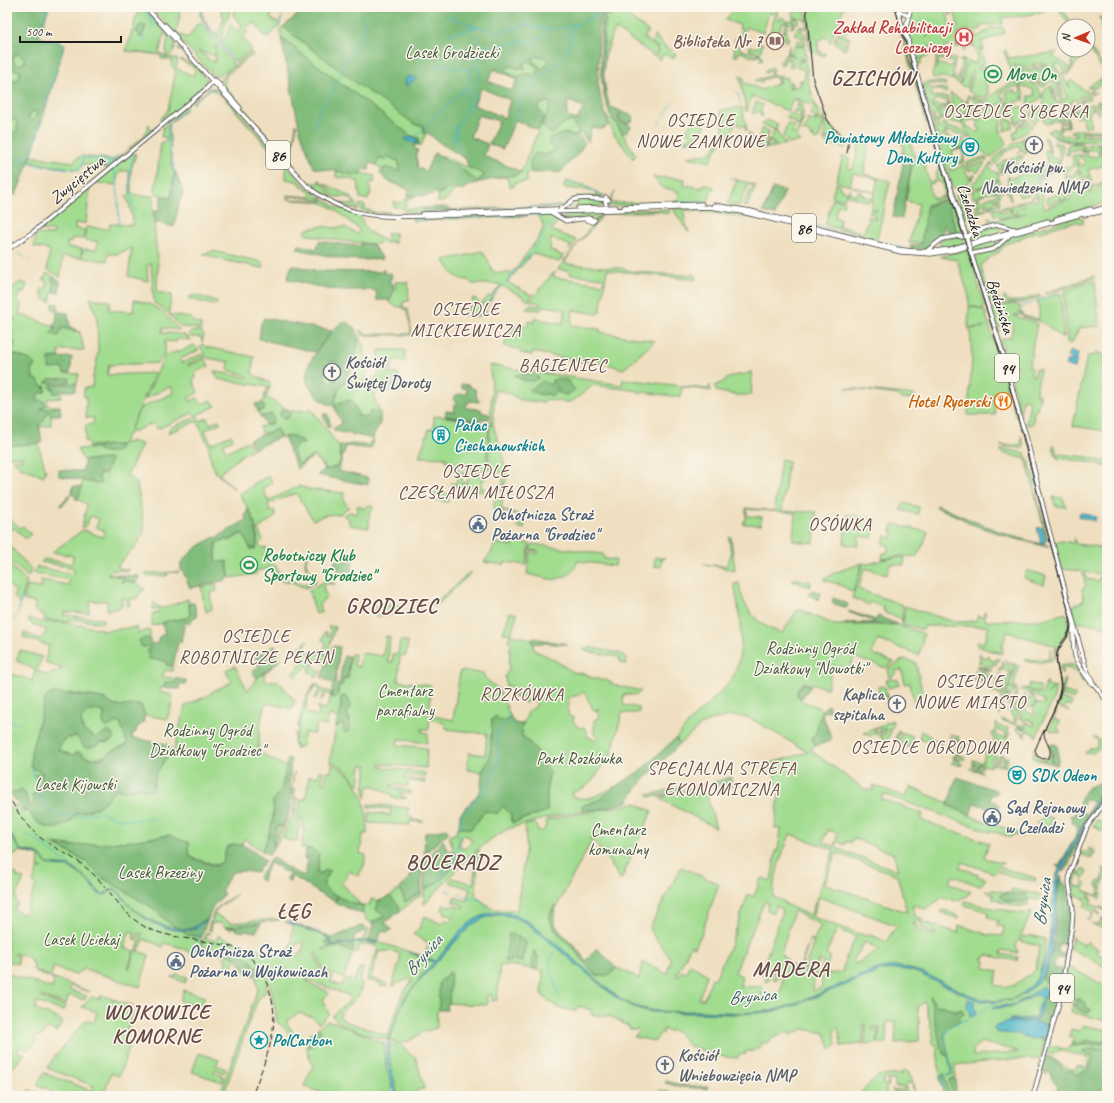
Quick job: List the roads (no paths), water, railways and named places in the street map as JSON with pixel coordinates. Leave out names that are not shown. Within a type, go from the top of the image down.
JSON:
[{"type":"main road","name":"86","points":[[146,7],[215,81],[222,91],[306,185],[320,197],[335,206],[356,212],[392,217],[694,206],[717,207],[742,212],[893,251],[917,254],[944,252],[1070,218],[1100,212],[1107,207]]},
{"type":"main road","name":"86","points":[[149,7],[307,184],[332,202],[356,212]]},
{"type":"main road","points":[[903,14],[908,12],[910,7]]},
{"type":"main road","name":"Czeladzka","points":[[909,46],[906,27],[910,7]]},
{"type":"main road","name":"Czeladzka","points":[[897,8],[903,14]]},
{"type":"main road","name":"Czeladzka","points":[[897,8],[975,266]]},
{"type":"main road","points":[[903,14],[909,15]]},
{"type":"main road","points":[[211,87],[215,81]]},
{"type":"main road","points":[[206,89],[215,81]]},
{"type":"main road","points":[[206,89],[216,87],[222,91]]},
{"type":"main road","name":"Zwycięstwa","points":[[7,250],[33,232],[206,89]]},
{"type":"main road","points":[[578,199],[575,201],[575,206],[580,208]]},
{"type":"main road","points":[[560,209],[578,199],[597,199],[607,201]]},
{"type":"main road","name":"86","points":[[363,213],[392,215],[693,204],[719,205],[751,211],[897,249],[926,252],[949,249],[1107,207]]},
{"type":"main road","points":[[566,221],[564,218],[565,214],[570,211]]},
{"type":"main road","points":[[548,212],[555,214],[566,221],[590,218],[592,223],[584,219]]},
{"type":"main road","points":[[957,236],[964,230],[974,232],[998,226],[1017,230]]},
{"type":"main road","points":[[995,236],[1001,231],[1001,227],[998,226]]},
{"type":"main road","points":[[926,252],[932,249],[942,239],[962,236],[966,239],[974,232]]},
{"type":"main road","points":[[971,254],[997,248],[1006,238],[1013,234]]},
{"type":"main road","points":[[988,241],[997,242],[999,244],[997,248]]},
{"type":"main road","points":[[939,242],[940,248],[949,249]]},
{"type":"main road","name":"Będzińska","points":[[975,266],[1006,365],[1086,668],[1093,683],[1107,703]]},
{"type":"main road","name":"Będzińska","points":[[1074,621],[1075,657],[1079,668],[1107,703]]},
{"type":"main road","name":"94","points":[[1032,1096],[1059,1004],[1073,922],[1069,874],[1083,838],[1104,806],[1107,789]]},
{"type":"water","points":[[408,76],[416,79],[406,86],[405,80]]},
{"type":"water","points":[[406,138],[417,138],[417,144],[405,140]]},
{"type":"water","points":[[1070,351],[1078,354],[1075,367],[1073,368],[1065,365],[1067,360],[1071,362],[1072,360],[1072,358],[1067,357]]},
{"type":"water","points":[[1080,512],[1096,517],[1095,521],[1079,517]]},
{"type":"water","points":[[1042,527],[1046,542],[1041,543],[1037,528]]},
{"type":"water","points":[[1107,790],[1107,792],[1102,795],[1097,802],[1059,875],[1051,953],[1046,970],[1038,983],[1025,994],[1013,999],[996,1002],[993,1004],[994,1002],[980,1001],[915,972],[901,969],[883,970],[790,1007],[770,1012],[736,1014],[651,1012],[634,1007],[615,997],[527,923],[512,917],[498,915],[487,917],[476,922],[458,939],[412,989],[419,980],[418,979],[434,962],[408,952],[436,961],[466,926],[474,920],[491,912],[510,914],[524,919],[561,948],[615,995],[632,1005],[648,1010],[734,1012],[769,1011],[791,1005],[865,974],[887,967],[905,968],[923,973],[978,998],[995,1001],[1012,999],[1029,988],[1038,977],[1044,964],[1050,936],[1053,891],[1056,877],[1098,797]]},
{"type":"water","points":[[7,829],[21,850],[12,839]]},
{"type":"water","points":[[21,850],[33,852],[39,855]]},
{"type":"water","points":[[47,864],[70,866],[84,876],[101,894],[113,889],[116,890],[121,893],[130,906],[115,890],[112,890],[105,895],[99,894],[84,877],[69,867]]},
{"type":"water","points":[[130,906],[143,916],[156,923],[178,929],[189,929],[205,920],[208,920],[190,930],[174,930],[157,925],[142,916]]},
{"type":"water","points":[[286,921],[326,936],[332,945],[325,936],[285,922]]},
{"type":"water","points":[[366,941],[378,943],[365,942],[335,945]]},
{"type":"water","points":[[1042,986],[1047,992],[1043,999],[1035,995],[1014,1006],[993,1009],[993,1007],[1008,1006],[1017,1003],[1037,991]]},
{"type":"water","points":[[412,989],[405,999],[398,1014],[404,999]]},
{"type":"water","points":[[968,999],[975,1002],[975,1009],[977,1012],[971,1016],[969,1015],[967,1006]]},
{"type":"water","points":[[1040,1001],[1042,1003],[1037,1020],[1010,1021],[1010,1019],[1035,1018]]},
{"type":"water","points":[[398,1015],[389,1042],[388,1042]]},
{"type":"water","points":[[1005,1022],[1035,1022],[1046,1025],[1047,1032],[1045,1038],[1032,1039],[1017,1034],[1000,1033],[995,1031],[995,1026],[1001,1025]]},
{"type":"waterway","points":[[47,7],[39,37],[41,39],[62,43]]},
{"type":"waterway","points":[[129,7],[145,12],[147,11]]},
{"type":"waterway","points":[[142,7],[146,11]]},
{"type":"waterway","points":[[154,10],[180,7]]},
{"type":"waterway","points":[[202,7],[202,18],[217,39]]},
{"type":"waterway","points":[[282,15],[285,7]]},
{"type":"waterway","points":[[583,22],[598,13],[603,13],[608,7]]},
{"type":"waterway","points":[[141,48],[144,40],[153,27],[147,11]]},
{"type":"waterway","points":[[147,13],[176,43]]},
{"type":"waterway","points":[[446,15],[480,28],[497,31],[516,29],[526,24],[552,29],[579,24],[582,22]]},
{"type":"waterway","points":[[322,106],[338,81],[344,64],[360,42],[365,25],[361,16]]},
{"type":"waterway","points":[[266,37],[278,28],[282,17]]},
{"type":"waterway","points":[[196,27],[198,23],[201,23],[216,42]]},
{"type":"waterway","points":[[563,38],[577,25]]},
{"type":"waterway","points":[[447,35],[478,27]]},
{"type":"waterway","points":[[535,85],[537,80],[557,66],[562,56],[569,48],[572,29]]},
{"type":"waterway","points":[[463,53],[540,38],[548,30]]},
{"type":"waterway","points":[[476,35],[484,48]]},
{"type":"waterway","points":[[219,41],[235,61]]},
{"type":"waterway","points":[[45,106],[62,51],[62,44]]},
{"type":"waterway","points":[[218,44],[233,63]]},
{"type":"waterway","points":[[452,44],[465,52]]},
{"type":"waterway","points":[[180,48],[191,60]]},
{"type":"waterway","points":[[477,61],[487,49]]},
{"type":"waterway","points":[[457,153],[457,126],[465,115],[467,86],[471,79],[470,70],[476,62]]},
{"type":"waterway","points":[[472,110],[475,86],[480,77],[477,62]]},
{"type":"waterway","points":[[435,65],[441,64],[469,70]]},
{"type":"waterway","points":[[515,119],[519,104],[527,92],[535,86]]},
{"type":"waterway","points":[[416,135],[466,87]]},
{"type":"waterway","points":[[192,104],[207,91],[214,89],[217,90]]},
{"type":"waterway","points":[[736,92],[739,96],[740,103]]},
{"type":"waterway","points":[[314,128],[321,107]]},
{"type":"waterway","points":[[29,156],[31,154],[45,108]]},
{"type":"waterway","points":[[174,199],[176,193],[176,178],[168,140],[167,124],[187,108]]},
{"type":"waterway","points":[[452,141],[456,126]]},
{"type":"waterway","points":[[131,195],[130,169],[132,153]]},
{"type":"waterway","points":[[7,171],[14,161],[28,156]]},
{"type":"waterway","points":[[114,162],[114,159],[118,156]]},
{"type":"waterway","points":[[29,162],[36,165],[80,170],[84,158],[112,161],[113,163]]},
{"type":"waterway","points":[[102,166],[108,166],[108,161]]},
{"type":"waterway","points":[[106,174],[121,162]]},
{"type":"waterway","points":[[113,168],[117,180],[118,197]]},
{"type":"waterway","points":[[567,181],[582,185],[605,196]]},
{"type":"waterway","points":[[131,197],[135,212]]},
{"type":"waterway","points":[[118,198],[119,225]]},
{"type":"waterway","points":[[669,203],[706,202]]},
{"type":"waterway","points":[[492,209],[563,206]]},
{"type":"waterway","points":[[361,210],[365,207]]},
{"type":"waterway","points":[[568,207],[575,207]]},
{"type":"waterway","points":[[49,221],[58,214]]},
{"type":"waterway","points":[[527,215],[551,215]]},
{"type":"waterway","points":[[412,219],[527,215]]},
{"type":"waterway","points":[[484,307],[533,251],[548,226],[557,217]]},
{"type":"waterway","points":[[40,229],[48,222]]},
{"type":"waterway","points":[[814,225],[886,244]]},
{"type":"waterway","points":[[23,241],[33,234]]},
{"type":"waterway","points":[[888,244],[903,248]]},
{"type":"waterway","points":[[18,253],[24,257]]},
{"type":"waterway","points":[[1036,301],[1059,294]]},
{"type":"waterway","points":[[1022,309],[1023,306],[1034,302]]},
{"type":"waterway","points":[[15,618],[18,613],[22,596]]},
{"type":"waterway","points":[[459,828],[462,815],[481,794],[496,767],[498,760],[497,733],[509,719],[508,714]]},
{"type":"waterway","points":[[7,719],[19,725]]},
{"type":"waterway","points":[[32,766],[36,784],[46,807],[52,812],[61,815],[77,816],[101,812],[117,819],[139,820]]},
{"type":"waterway","points":[[145,819],[152,819],[160,816]]},
{"type":"waterway","points":[[457,859],[459,834]]},
{"type":"waterway","points":[[28,835],[67,863],[68,866]]},
{"type":"waterway","points":[[441,887],[437,883],[457,861]]},
{"type":"waterway","points":[[446,890],[451,892]]},
{"type":"waterway","points":[[459,895],[480,900],[491,912]]},
{"type":"waterway","points":[[197,938],[200,924]]},
{"type":"waterway","points":[[555,952],[550,960],[549,966],[558,995]]},
{"type":"waterway","points":[[944,1096],[942,1077],[950,1075],[952,1072],[945,1040],[947,1029],[952,1025],[975,1016],[994,1003]]},
{"type":"waterway","name":"Brynica","points":[[388,1043],[387,1058],[396,1096]]},
{"type":"tram line","points":[[806,7],[813,80],[827,119],[832,127],[848,141],[847,153]]},
{"type":"tram line","points":[[895,7],[941,165],[1005,369],[1070,616],[1071,624],[1069,633],[1057,655],[1061,685],[1060,695],[1056,706],[1053,711],[1051,717],[1048,722],[1046,727],[1044,733],[1050,749],[1050,755],[1048,758],[1043,759],[1037,756],[1035,750],[1041,736],[1045,728],[1049,720],[1053,713],[1058,697],[1060,690],[1056,658],[1059,648],[1068,634],[1070,617]]},
{"type":"tram line","points":[[945,7],[956,7]]},
{"type":"railway","points":[[7,794],[20,816],[32,831],[86,867],[124,910],[138,923],[147,928],[168,935],[222,944],[237,949],[249,956],[261,972],[269,988],[273,1004],[274,1019],[269,1049],[252,1096]]},
{"type":"place","name":"Zakład Rehabilitacji Leczniczej","points":[[964,37]]},
{"type":"place","name":"Biblioteka Nr 7","points":[[775,41]]},
{"type":"place","name":"Move On","points":[[993,74]]},
{"type":"place","name":"Kościół pw. Nawiedzenia NMP","points":[[1034,145]]},
{"type":"place","name":"Powiatowy Młodzieżowy Dom Kultury","points":[[970,147]]},
{"type":"place","name":"Kościół Świętej Doroty","points":[[332,372]]},
{"type":"place","name":"Hotel Rycerski","points":[[1003,401]]},
{"type":"place","name":"Pałac Ciechanowskich","points":[[441,435]]},
{"type":"place","name":"Ochotnicza Straż Pożarna \"Grodziec\"","points":[[478,524]]},
{"type":"place","name":"Robotniczy Klub Sportowy \"Grodziec\"","points":[[249,565]]},
{"type":"place","name":"Kaplica szpitalna","points":[[897,704]]},
{"type":"place","name":"SDK Odeon","points":[[1017,775]]},
{"type":"place","name":"Sąd Rejonowy w Czeladzi","points":[[992,817]]},
{"type":"place","name":"Ochotnicza Straż Pożarna w Wojkowicach","points":[[176,961]]},
{"type":"place","name":"PolCarbon","points":[[259,1040]]},
{"type":"place","name":"Kościół Wniebowzięcia NMP","points":[[665,1065]]},
{"type":"district","name":"GZICHÓW","points":[[873,78]]},
{"type":"district","name":"OSIEDLE SYBERKA","points":[[1016,111]]},
{"type":"district","name":"OSIEDLE NOWE ZAMKOWE","points":[[701,130]]},
{"type":"district","name":"OSIEDLE MICKIEWICZA","points":[[466,319]]},
{"type":"district","name":"BAGIENIEC","points":[[563,365]]},
{"type":"district","name":"OSIEDLE CZESŁAWA MIŁOSZA","points":[[476,481]]},
{"type":"district","name":"OSÓWKA","points":[[840,524]]},
{"type":"district","name":"GRODZIEC","points":[[392,606]]},
{"type":"district","name":"OSIEDLE ROBOTNICZE PEKIN","points":[[256,646]]},
{"type":"district","name":"OSIEDLE NOWE MIASTO","points":[[970,691]]},
{"type":"district","name":"ROZKÓWKA","points":[[522,694]]},
{"type":"district","name":"OSIEDLE OGRODOWA","points":[[930,747]]},
{"type":"district","name":"SPECJALNA STREFA EKONOMICZNA","points":[[722,778]]},
{"type":"district","name":"BOLERADZ","points":[[453,862]]},
{"type":"district","name":"ŁĘG","points":[[294,911]]},
{"type":"district","name":"MADERA","points":[[791,969]]},
{"type":"district","name":"WOJKOWICE KOMORNE","points":[[157,1024]]},
{"type":"park label","name":"Lasek Grodziecki","points":[[452,52]]},
{"type":"park label","name":"Rodzinny Ogród Działkowy \"Nowotki\"","points":[[810,658]]},
{"type":"park label","name":"Cmentarz parafialny","points":[[405,700]]},
{"type":"park label","name":"Rodzinny Ogród Działkowy \"Grodziec\"","points":[[207,740]]},
{"type":"park label","name":"Park Rozkówka","points":[[579,758]]},
{"type":"park label","name":"Lasek Kijowski","points":[[75,784]]},
{"type":"park label","name":"Cmentarz komunalny","points":[[618,839]]},
{"type":"park label","name":"Lasek Brzeziny","points":[[160,872]]},
{"type":"park label","name":"Lasek Uciekaj","points":[[81,939]]}]
